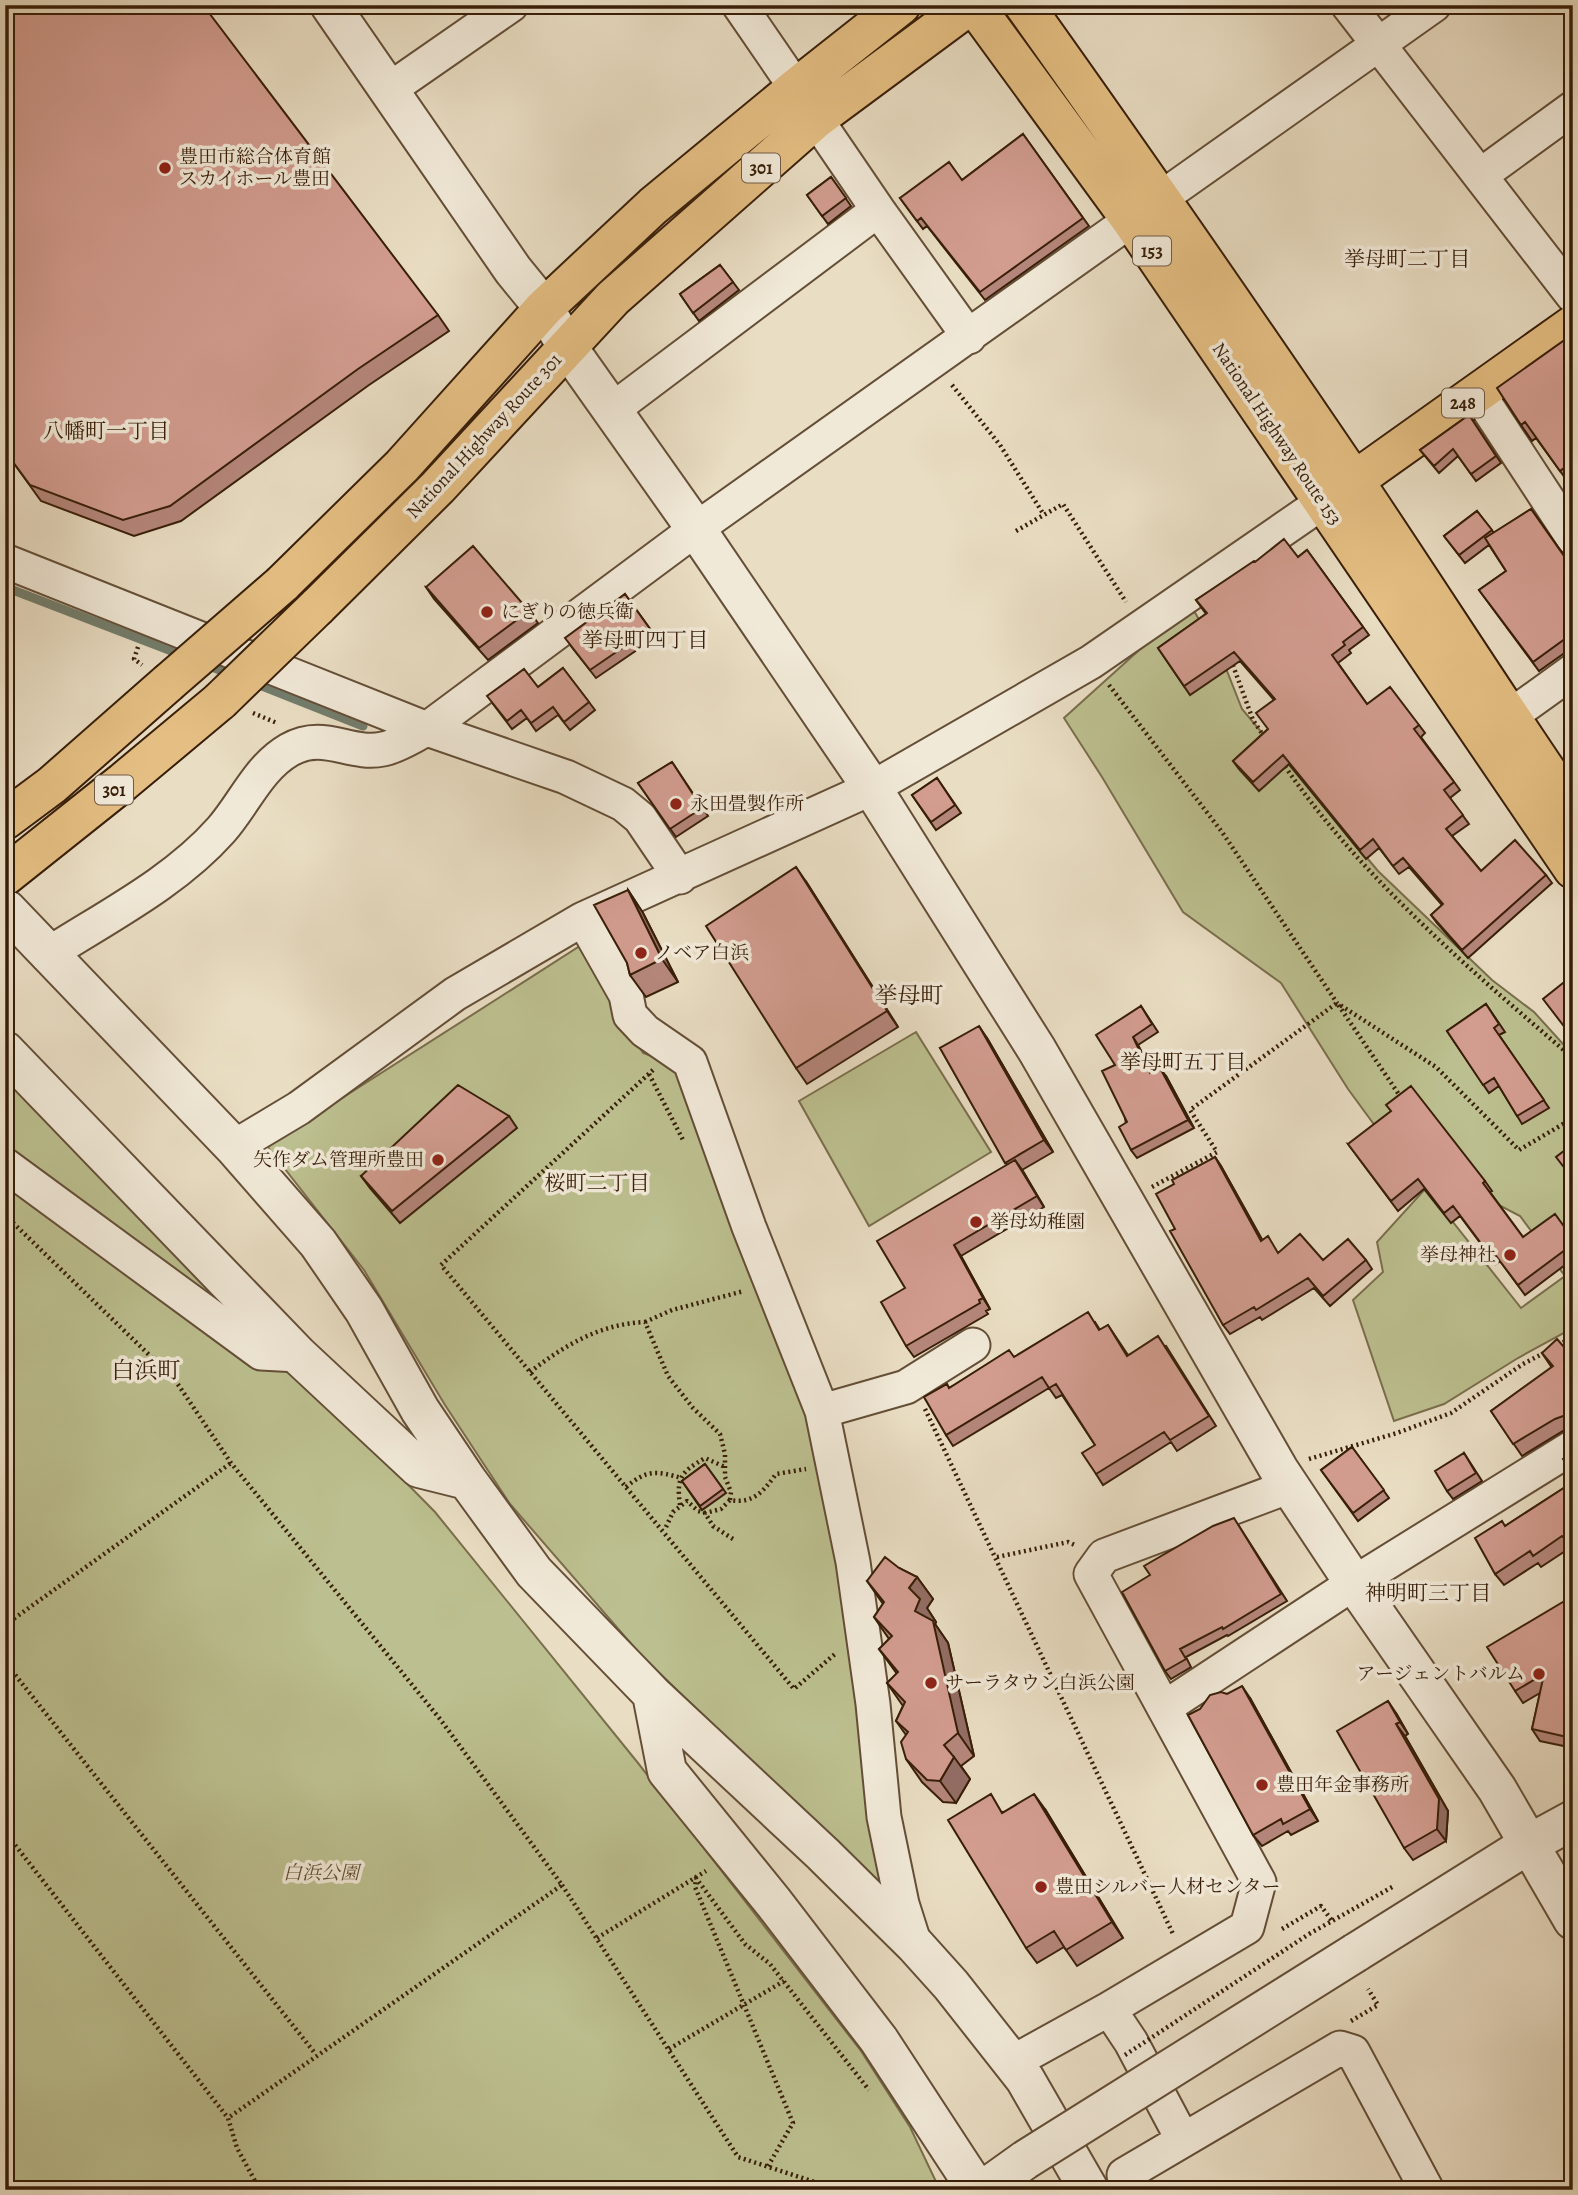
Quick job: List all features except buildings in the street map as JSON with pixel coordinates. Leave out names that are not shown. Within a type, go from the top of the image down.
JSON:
[{"type":"highway","name":"National Highway Route 301","points":[[5,820],[52,785],[282,584],[402,466],[544,308],[653,206],[901,5]]},
{"type":"highway","name":"National Highway Route 301","points":[[6,893],[123,782],[220,701],[317,607],[438,487],[613,298],[816,119],[972,5]]},
{"type":"highway","name":"National Highway Route 153","points":[[972,5],[1130,220],[1509,717],[1573,810]]},
{"type":"highway","name":"National Highway Route 153","points":[[1024,5],[1161,198],[1573,869]]},
{"type":"highway","name":"248","points":[[1339,491],[1573,326]]},
{"type":"street","points":[[330,5],[513,270],[544,308],[568,348],[696,529],[872,788],[1037,1050],[1295,1474],[1354,1583],[1497,1789],[1573,1920]]},
{"type":"street","points":[[390,89],[511,5]]},
{"type":"street","points":[[738,5],[796,88]]},
{"type":"street","points":[[1348,5],[1573,296]]},
{"type":"street","points":[[1161,198],[1434,5]]},
{"type":"street","points":[[1481,175],[1573,108]]},
{"type":"street","points":[[816,119],[878,211],[969,337]]},
{"type":"street","points":[[612,410],[878,211]]},
{"type":"street","points":[[47,955],[177,871],[221,830],[264,769],[290,749],[319,741],[357,749],[383,749],[427,729],[696,529],[1130,220]]},
{"type":"street","points":[[1478,393],[1573,538]]},
{"type":"street","points":[[234,1147],[299,1108],[455,994],[583,919],[872,788],[1091,662],[1339,491]]},
{"type":"street","points":[[5,561],[427,729],[566,777],[624,804],[640,818],[678,878]]},
{"type":"street","points":[[1509,717],[1573,671]]},
{"type":"street","points":[[6,893],[47,955],[234,1147],[318,1243],[364,1310],[420,1410],[534,1572],[652,1694],[823,1854],[915,1945],[951,1985],[1025,2079],[1090,2190]]},
{"type":"street","points":[[583,919],[626,995],[630,1015],[645,1031],[690,1062],[749,1227],[822,1411],[853,1562],[873,1704],[884,1817],[902,1905],[915,1945]]},
{"type":"street","points":[[5,1051],[298,1356],[419,1468],[467,1480]]},
{"type":"street","points":[[5,1165],[261,1353],[298,1356]]},
{"type":"street","points":[[822,1411],[903,1397],[973,1345]]},
{"type":"street","points":[[1164,1708],[1354,1583],[1573,1447]]},
{"type":"street","points":[[1013,2062],[1247,1927],[1259,1882],[1091,1574],[1104,1556],[1295,1474]]},
{"type":"street","points":[[652,1694],[667,1772],[774,1903],[879,2040],[977,2190]]},
{"type":"street","points":[[983,2190],[1025,2160],[1355,1953],[1573,1820]]},
{"type":"street","points":[[1109,2009],[1131,2042],[1183,2140]]},
{"type":"street","points":[[1127,2190],[1124,2175],[1340,2048],[1353,2052],[1427,2190]]},
{"type":"path","points":[[934,362],[1000,445],[1044,515]]},
{"type":"path","points":[[1016,531],[1063,504],[1142,627]]},
{"type":"path","points":[[1227,655],[1234,665],[1253,720],[1269,743]]},
{"type":"path","points":[[1091,662],[1222,832],[1400,1096]]},
{"type":"path","points":[[1276,754],[1340,840],[1464,964],[1573,1058]]},
{"type":"path","points":[[1337,1003],[1436,1067],[1519,1150],[1570,1120],[1573,1114]]},
{"type":"path","points":[[1149,1189],[1217,1152],[1190,1110],[1337,1003]]},
{"type":"path","points":[[674,1050],[441,1265],[794,1689],[842,1649]]},
{"type":"path","points":[[5,1215],[175,1380],[231,1463],[440,1719],[562,1885],[738,2157],[827,2186],[830,2190]]},
{"type":"path","points":[[530,1372],[582,1336],[626,1323],[645,1322],[672,1310],[773,1284]]},
{"type":"path","points":[[645,1322],[675,1387],[720,1434],[725,1478],[731,1492],[730,1500],[721,1509],[705,1513],[698,1511],[687,1501],[680,1505],[666,1527]]},
{"type":"path","points":[[1295,1474],[1451,1413],[1523,1364],[1573,1337]]},
{"type":"path","points":[[903,1397],[996,1557],[1187,1962]]},
{"type":"path","points":[[680,1505],[677,1486],[686,1470],[705,1458],[725,1467]]},
{"type":"path","points":[[5,1625],[231,1463]]},
{"type":"path","points":[[730,1500],[751,1500],[761,1493],[776,1474],[812,1468]]},
{"type":"path","points":[[626,1488],[637,1478],[655,1471],[682,1478]]},
{"type":"path","points":[[705,1513],[713,1526],[733,1539]]},
{"type":"path","points":[[996,1557],[1068,1542],[1104,1556]]},
{"type":"path","points":[[5,1661],[314,2052]]},
{"type":"path","points":[[5,1832],[228,2119],[237,2148],[260,2190]]},
{"type":"path","points":[[597,1938],[715,1866]]},
{"type":"path","points":[[696,1878],[746,1944],[786,1980],[857,2075]]},
{"type":"path","points":[[696,1878],[695,1887],[793,2123],[768,2166]]},
{"type":"path","points":[[1117,2060],[1309,1934],[1405,1880]]},
{"type":"path","points":[[228,2119],[562,1885]]},
{"type":"path","points":[[1282,1929],[1321,1906],[1333,1922]]},
{"type":"path","points":[[669,2049],[786,1980]]},
{"type":"path","points":[[1342,2027],[1378,2005],[1368,1989]]},
{"type":"green space","points":[[1190,604],[1223,661],[1242,709],[1378,871],[1492,980],[1534,1012],[1573,1055],[1573,1328],[1444,1404],[1394,1421],[1353,1300],[1383,1272],[1377,1242],[1426,1188],[1521,1308],[1565,1276],[1520,1216],[1392,1149],[1348,1089],[1281,983],[1183,912],[1064,718]]},
{"type":"green space","points":[[583,944],[643,1053],[681,1067],[823,1459],[896,1899],[877,1885],[640,1654],[510,1504],[445,1405],[364,1270],[267,1146]]},
{"type":"green space","points":[[916,1032],[991,1152],[869,1226],[799,1101]]},
{"type":"green space","name":"白浜公園","points":[[5,1075],[435,1512],[638,1763],[861,2051],[910,2127],[940,2190],[12,2190],[5,2178]]},
{"type":"waterway","points":[[5,587],[182,655]]},
{"type":"waterway","points":[[205,664],[234,676]]},
{"type":"waterway","points":[[254,683],[363,726]]},
{"type":"place","name":"豊田市総合体育館 スカイホール豊田","points":[[165,168]]},
{"type":"place","name":"にぎりの徳兵衛","points":[[487,612]]},
{"type":"place","name":"永田畳製作所","points":[[676,804]]},
{"type":"place","name":"ノベア白浜","points":[[641,953]]},
{"type":"place","name":"矢作ダム管理所豊田","points":[[438,1160]]},
{"type":"place","name":"挙母幼稚園","points":[[976,1222]]},
{"type":"place","name":"挙母神社","points":[[1510,1255]]},
{"type":"place","name":"アージェントバルム","points":[[1539,1674]]},
{"type":"place","name":"サーラタウン白浜公園","points":[[931,1683]]},
{"type":"place","name":"豊田年金事務所","points":[[1262,1785]]},
{"type":"place","name":"豊田シルバー人材センター","points":[[1041,1887]]},
{"type":"district","name":"挙母町二丁目","points":[[1407,259]]},
{"type":"district","name":"八幡町一丁目","points":[[106,431]]},
{"type":"district","name":"挙母町四丁目","points":[[645,640]]},
{"type":"district","name":"挙母町","points":[[909,995]]},
{"type":"district","name":"挙母町五丁目","points":[[1183,1062]]},
{"type":"district","name":"桜町二丁目","points":[[597,1183]]},
{"type":"district","name":"白浜町","points":[[146,1370]]},
{"type":"district","name":"神明町三丁目","points":[[1428,1593]]}]
